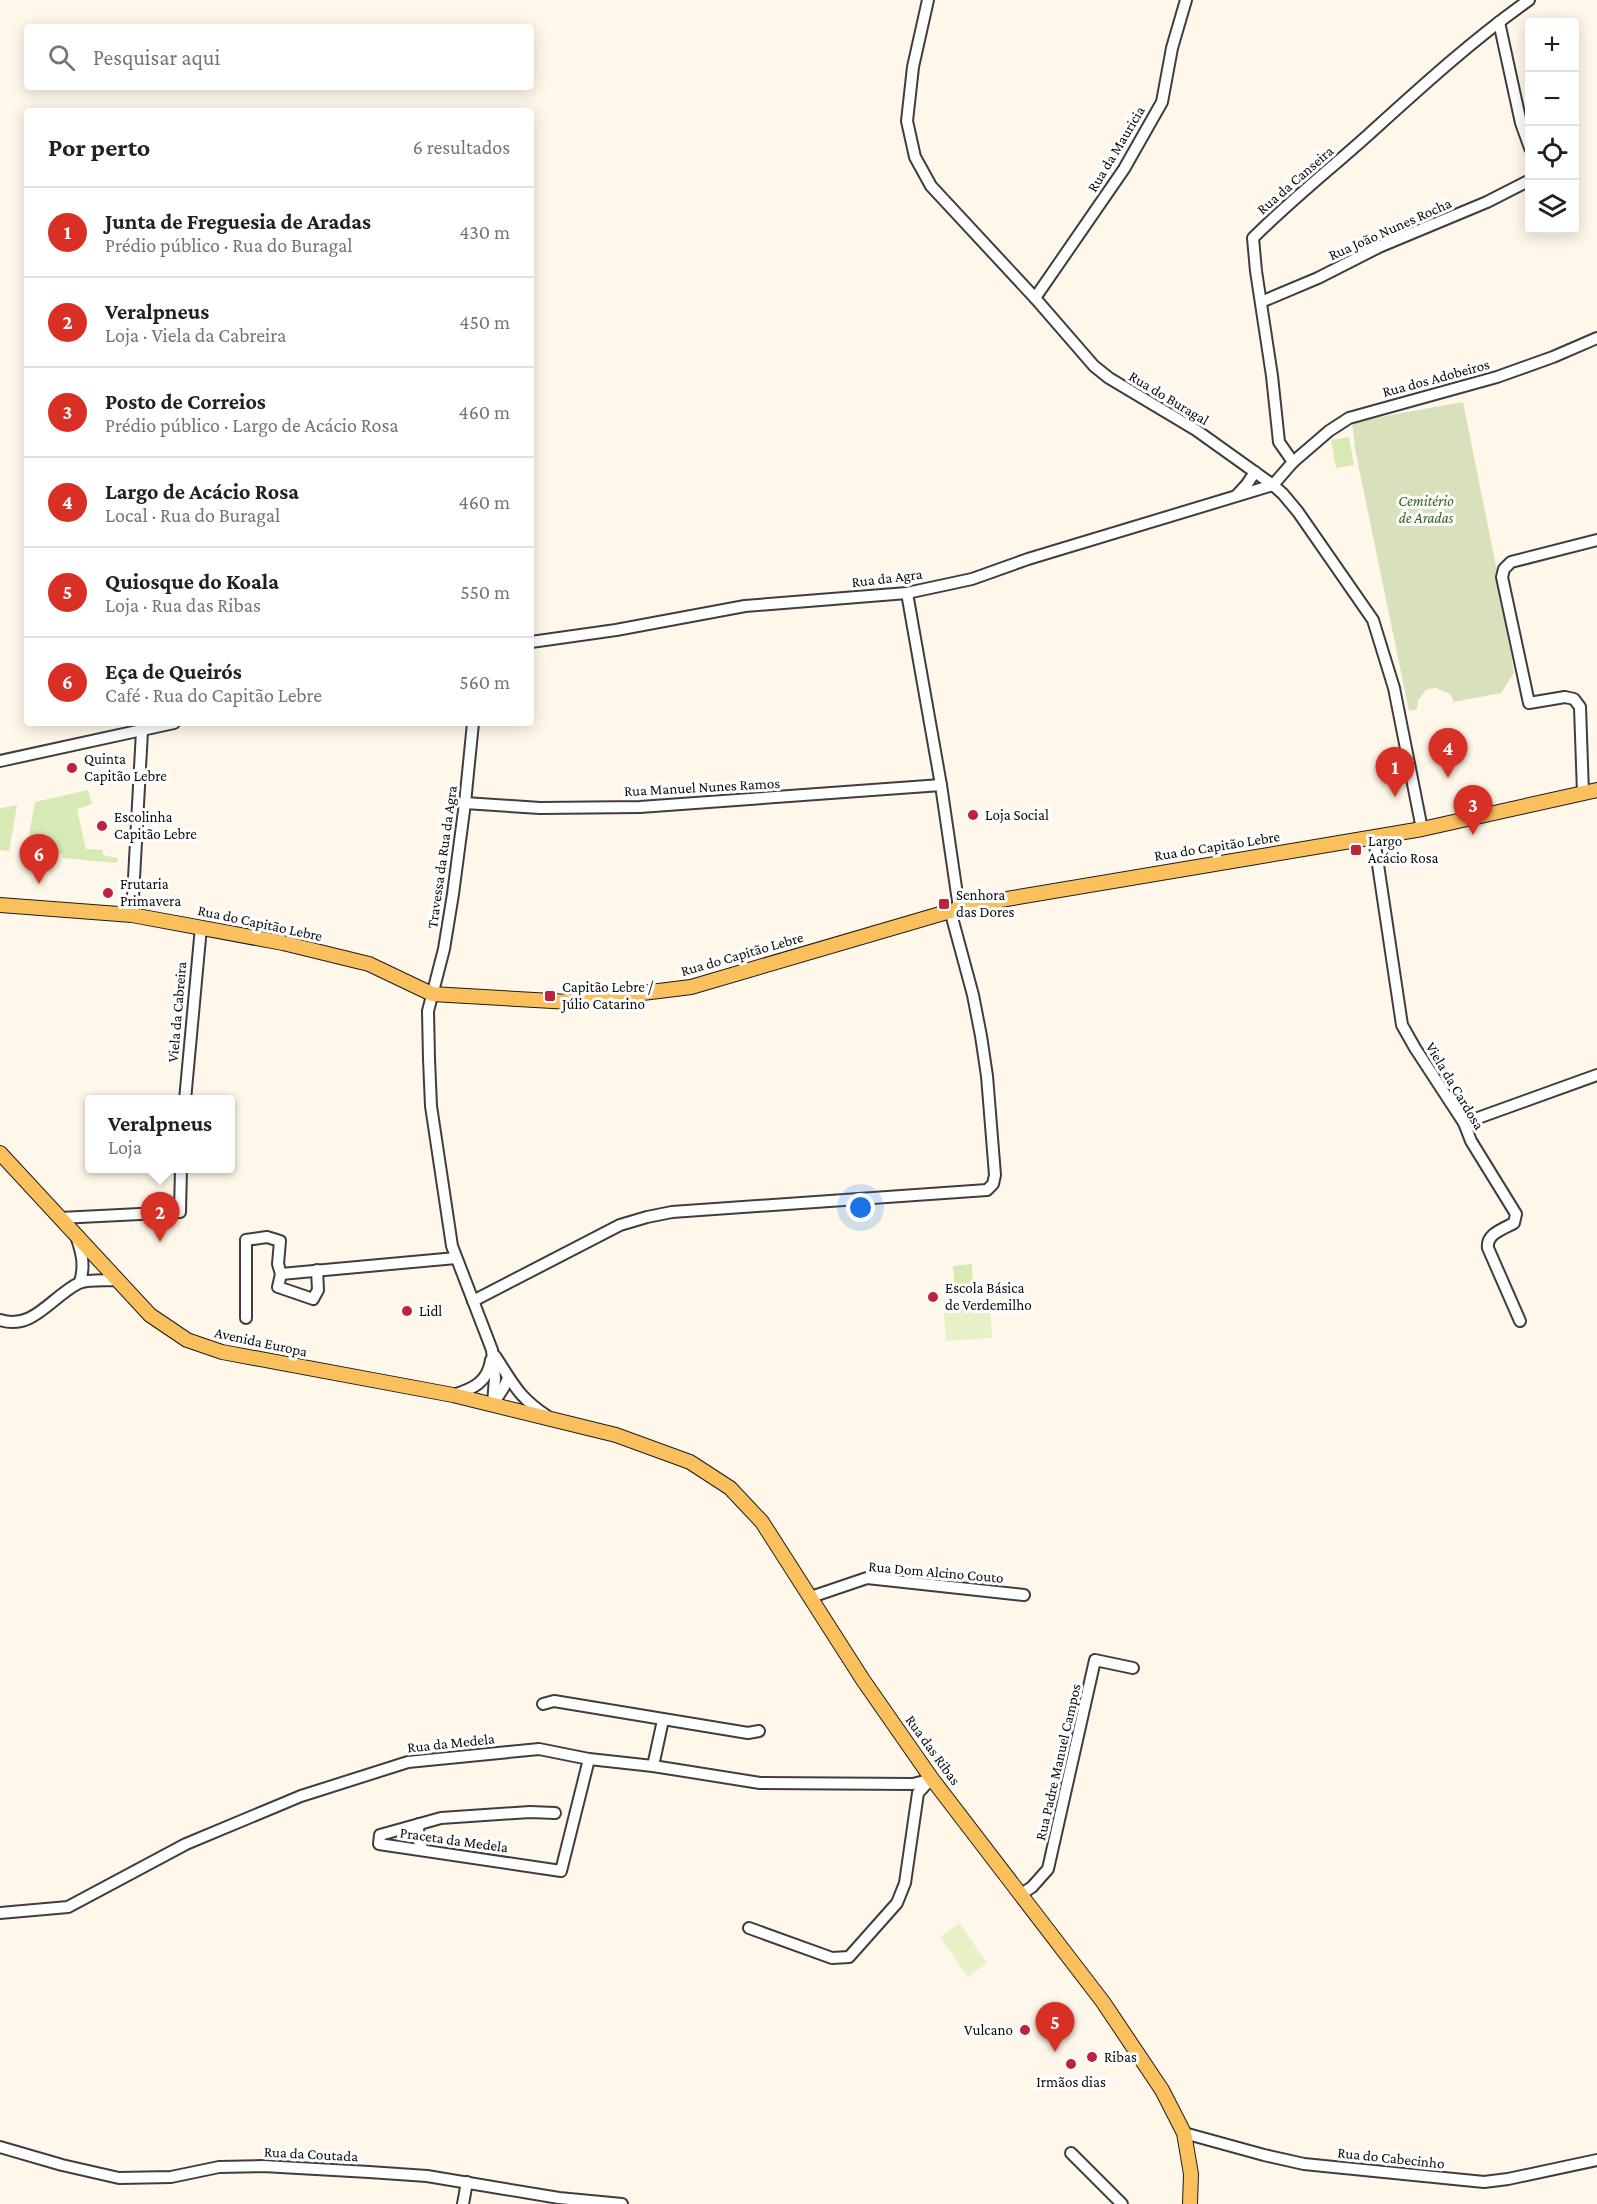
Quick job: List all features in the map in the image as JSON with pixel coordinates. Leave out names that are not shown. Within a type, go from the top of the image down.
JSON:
[{"type":"main road","name":"Rua do Capitão Lebre","points":[[0,905],[132,915],[283,943],[369,964],[432,994],[570,1002],[692,987],[955,909],[1221,861],[1374,838],[1590,792]]},
{"type":"main road","name":"Avenida Europa","points":[[0,1153],[150,1316],[187,1340],[222,1352],[453,1395],[616,1435]]},
{"type":"main road","name":"Rua das Ribas","points":[[616,1435],[690,1462],[730,1488],[762,1522],[863,1680],[932,1779],[1122,2029],[1162,2090],[1184,2133],[1191,2174],[1190,2204]]},
{"type":"street","name":"Rua do Buragal","points":[[928,0],[913,67],[907,121],[915,157],[932,186],[1035,298],[1079,350],[1109,378],[1196,430],[1273,485],[1298,512],[1372,621],[1382,644],[1394,688],[1422,829]]},
{"type":"street","name":"Rua da Mauricia","points":[[1035,298],[1124,170],[1162,102],[1172,48],[1186,0]]},
{"type":"street","name":"Rua da Canseira","points":[[1293,462],[1280,442],[1253,238],[1289,202],[1499,22],[1529,0]]},
{"type":"street","points":[[1499,22],[1518,112],[1525,133]]},
{"type":"street","name":"Rua João Nunes Rocha","points":[[1261,302],[1318,278],[1379,247],[1487,202],[1525,183]]},
{"type":"street","name":"Rua dos Adobeiros","points":[[1293,462],[1329,430],[1349,418],[1497,377],[1597,338]]},
{"type":"street","points":[[1273,485],[1293,462]]},
{"type":"street","points":[[1237,495],[1255,472]]},
{"type":"street","name":"Rua da Agra","points":[[534,642],[616,630],[745,606],[907,593],[972,579],[1028,559],[1273,485]]},
{"type":"street","points":[[1590,792],[1580,706],[1574,699],[1565,697],[1529,703],[1502,577],[1504,569],[1511,562],[1597,540]]},
{"type":"street","points":[[473,1301],[620,1225],[647,1216],[689,1211],[979,1192],[987,1190],[993,1184],[995,1175],[987,1076],[955,909],[941,785],[907,593]]},
{"type":"street","points":[[0,761],[162,726]]},
{"type":"street","name":"Travessa da Rua da Agra","points":[[473,726],[465,803],[444,949],[428,1011],[431,1106],[443,1193],[456,1258],[492,1350]]},
{"type":"street","points":[[132,915],[142,731]]},
{"type":"street","name":"Rua Manuel Nunes Ramos","points":[[465,803],[540,808],[640,807],[941,785]]},
{"type":"street","name":"Viela da Cardosa","points":[[1374,838],[1402,1025],[1414,1048],[1464,1123],[1471,1141],[1516,1214],[1514,1222],[1490,1236],[1487,1242],[1520,1321]]},
{"type":"street","name":"Viela da Cabreira","points":[[185,1095],[201,927]]},
{"type":"street","points":[[1464,1123],[1597,1075]]},
{"type":"street","points":[[60,1218],[180,1212],[181,1173]]},
{"type":"street","points":[[75,1234],[84,1269],[80,1282]]},
{"type":"street","points":[[246,1318],[246,1240],[267,1237],[280,1241],[278,1264],[281,1274],[278,1287],[313,1299],[318,1290],[317,1270]]},
{"type":"street","points":[[281,1274],[456,1258]]},
{"type":"street","points":[[0,1320],[11,1324],[28,1318],[80,1282],[117,1280]]},
{"type":"street","points":[[453,1395],[472,1389],[485,1378],[489,1371],[492,1350]]},
{"type":"street","points":[[492,1350],[508,1378],[529,1404],[553,1420]]},
{"type":"street","points":[[492,1350],[495,1378],[493,1404]]},
{"type":"street","points":[[493,1404],[508,1378]]},
{"type":"street","name":"Rua Dom Alcino Couto","points":[[811,1597],[867,1578],[1024,1594]]},
{"type":"street","name":"Rua Padre Manuel Campos","points":[[1020,1895],[1032,1887],[1048,1869],[1095,1660],[1133,1668]]},
{"type":"street","points":[[543,1704],[554,1701],[748,1733],[759,1731]]},
{"type":"street","points":[[653,1766],[663,1720]]},
{"type":"street","name":"Rua da Medela","points":[[0,1913],[68,1907],[196,1840],[301,1796],[408,1762],[539,1749],[589,1759],[653,1766],[760,1783],[913,1784],[932,1779]]},
{"type":"street","name":"Praceta da Medela","points":[[555,1813],[530,1812],[441,1818],[380,1835],[379,1844],[561,1871],[589,1759]]},
{"type":"street","points":[[749,1928],[832,1958],[849,1957],[897,1904],[905,1883],[918,1793],[932,1779]]},
{"type":"street","points":[[419,1824],[417,1837],[423,1850]]},
{"type":"street","name":"Rua do Cabecinho","points":[[1184,2133],[1304,2164],[1484,2182],[1597,2160]]},
{"type":"street","name":"Rua da Coutada","points":[[0,2147],[119,2178],[171,2177],[219,2167],[263,2166],[427,2176],[559,2198],[622,2204]]},
{"type":"street","points":[[1071,2153],[1122,2204]]},
{"type":"street","points":[[463,2204],[467,2182]]},
{"type":"green space","name":"Cemitério de Aradas","points":[[1463,402],[1497,571],[1514,673],[1501,693],[1454,702],[1450,694],[1436,688],[1427,689],[1418,700],[1417,709],[1409,711],[1355,449],[1352,422]]},
{"type":"green space","points":[[1349,437],[1354,465],[1336,468],[1331,440]]},
{"type":"green space","points":[[88,790],[92,804],[77,809],[86,849],[103,850],[103,855],[117,858],[116,863],[63,858],[62,854],[26,852],[35,802]]},
{"type":"green space","points":[[17,805],[9,851],[0,850],[0,808]]},
{"type":"green space","points":[[972,1264],[973,1291],[955,1293],[953,1266]]},
{"type":"green space","points":[[990,1307],[992,1338],[946,1341],[944,1310]]},
{"type":"green space","points":[[959,1923],[987,1963],[968,1977],[940,1937]]},
{"type":"place","name":"Quinta Capitão Lebre","points":[[72,768]]},
{"type":"place","name":"Largo de Acácio Rosa","points":[[1448,778]]},
{"type":"place","name":"Junta de Freguesia de Aradas","points":[[1395,797]]},
{"type":"place","name":"Loja Social","points":[[973,815]]},
{"type":"place","name":"Escolinha Capitão Lebre","points":[[102,826]]},
{"type":"place","name":"Posto de Correios","points":[[1473,835]]},
{"type":"place","name":"Largo Acácio Rosa","points":[[1356,850]]},
{"type":"place","name":"Eça de Queirós","points":[[39,884]]},
{"type":"place","name":"Frutaria Primavera","points":[[108,893]]},
{"type":"place","name":"Senhora das Dores","points":[[944,904]]},
{"type":"place","name":"Capitão Lebre / Júlio Catarino","points":[[550,996]]},
{"type":"place","name":"Veralpneus","points":[[160,1242]]},
{"type":"place","name":"Escola Básica de Verdemilho","points":[[933,1297]]},
{"type":"place","name":"Lidl","points":[[407,1311]]},
{"type":"place","name":"Vulcano","points":[[1025,2030]]},
{"type":"place","name":"Quiosque do Koala","points":[[1055,2052]]},
{"type":"place","name":"Ribas","points":[[1092,2057]]},
{"type":"place","name":"Irmãos dias","points":[[1071,2064]]}]
